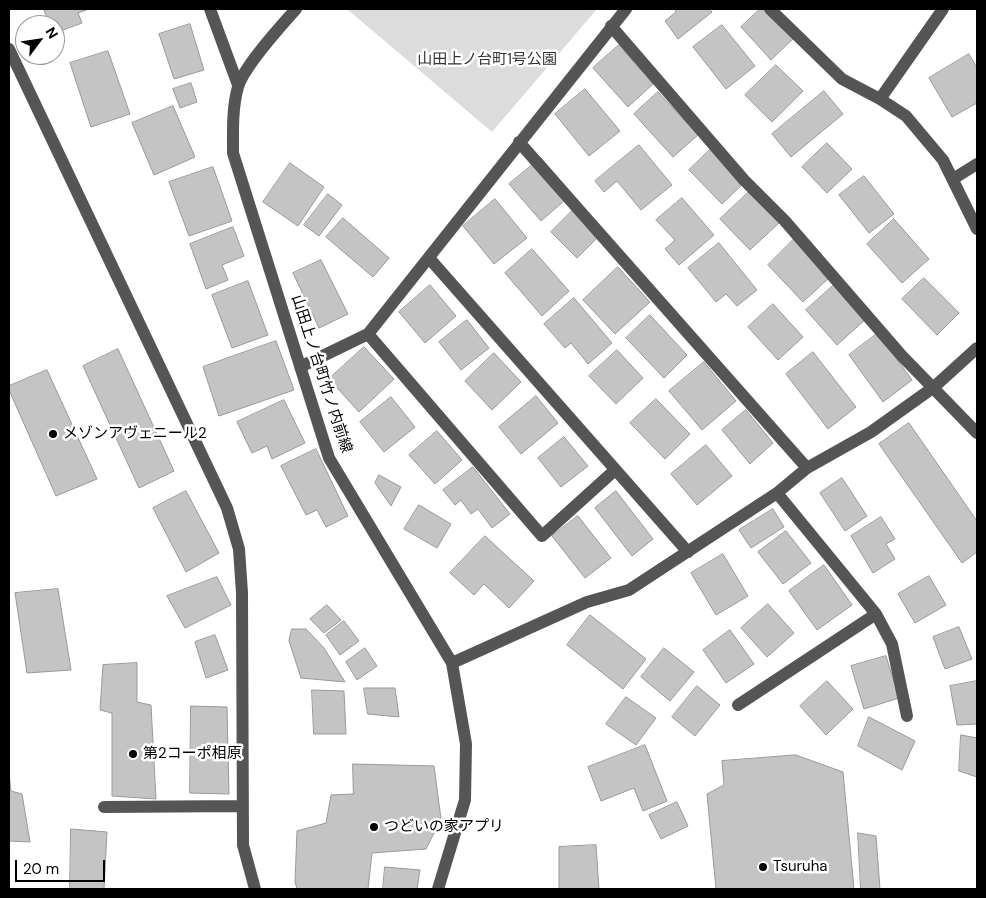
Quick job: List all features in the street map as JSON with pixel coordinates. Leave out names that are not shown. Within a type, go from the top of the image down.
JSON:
[{"type":"street","points":[[210,9],[238,85]]},
{"type":"street","name":"山田上ノ台町竹ノ内前線","points":[[296,9],[266,42],[238,85],[233,121],[233,153],[329,458],[452,663],[466,744],[465,800],[438,889]]},
{"type":"street","points":[[300,367],[368,334],[626,9]]},
{"type":"street","points":[[770,9],[842,79],[880,98],[906,116],[943,160],[977,229]]},
{"type":"street","points":[[880,98],[943,9]]},
{"type":"street","points":[[611,26],[744,180],[785,221],[902,356],[977,433]]},
{"type":"street","points":[[9,49],[227,508],[238,549],[242,593],[243,845],[256,889]]},
{"type":"street","points":[[519,142],[807,468]]},
{"type":"street","points":[[953,179],[977,164]]},
{"type":"street","points":[[428,258],[688,552]]},
{"type":"street","points":[[368,334],[542,536],[616,470]]},
{"type":"street","points":[[452,663],[587,602],[629,590],[777,493],[807,468],[871,432],[934,387],[977,348]]},
{"type":"street","points":[[777,493],[876,614],[892,644],[908,716]]},
{"type":"street","points":[[738,705],[876,614]]},
{"type":"street","points":[[104,807],[243,806]]},
{"type":"green space","name":"山田上ノ台町1号公園","points":[[347,9],[597,9],[492,132]]},
{"type":"building","points":[[44,9],[89,9],[78,13],[82,23],[65,29],[65,15],[46,15]]},
{"type":"building","points":[[674,9],[709,9],[712,12],[678,39],[665,21],[676,12]]},
{"type":"building","points":[[760,9],[773,9],[797,35],[771,60],[741,27]]},
{"type":"building","points":[[190,24],[204,70],[174,79],[159,34]]},
{"type":"building","points":[[722,25],[755,66],[726,89],[693,47]]},
{"type":"building","points":[[619,45],[653,84],[628,107],[593,68]]},
{"type":"building","points":[[108,51],[130,114],[91,127],[70,63]]},
{"type":"building","points":[[969,54],[977,68],[977,103],[952,117],[929,78]]},
{"type":"building","points":[[776,65],[803,91],[772,122],[745,95]]},
{"type":"building","points":[[191,83],[197,102],[180,108],[173,89]]},
{"type":"building","points":[[585,89],[620,131],[589,156],[555,114]]},
{"type":"building","points":[[824,91],[843,114],[791,157],[772,134]]},
{"type":"building","points":[[658,92],[698,135],[673,157],[634,114]]},
{"type":"building","points":[[173,106],[195,157],[154,175],[132,123]]},
{"type":"building","points":[[827,143],[852,169],[827,193],[802,167]]},
{"type":"building","points":[[639,145],[672,185],[641,210],[617,181],[604,192],[595,181]]},
{"type":"building","points":[[714,146],[747,180],[722,204],[689,170]]},
{"type":"building","points":[[541,158],[572,194],[541,221],[509,184]]},
{"type":"building","points":[[290,163],[324,187],[298,226],[263,202]]},
{"type":"building","points":[[213,167],[232,221],[189,236],[169,182]]},
{"type":"building","points":[[864,176],[894,214],[869,233],[839,195]]},
{"type":"building","points":[[750,191],[780,222],[750,250],[720,219]]},
{"type":"building","points":[[328,194],[342,205],[319,236],[304,225]]},
{"type":"building","points":[[682,198],[714,235],[679,265],[665,249],[675,240],[656,220]]},
{"type":"building","points":[[495,199],[527,238],[494,264],[463,226]]},
{"type":"building","points":[[574,209],[600,235],[577,258],[551,232]]},
{"type":"building","points":[[343,218],[389,258],[373,277],[326,237]]},
{"type":"building","points":[[894,219],[929,259],[902,283],[867,244]]},
{"type":"building","points":[[233,227],[244,256],[222,265],[228,280],[206,289],[190,244]]},
{"type":"building","points":[[794,239],[830,277],[803,302],[768,265]]},
{"type":"building","points":[[719,243],[757,290],[737,306],[726,294],[716,302],[688,268]]},
{"type":"building","points":[[532,249],[569,291],[542,316],[505,273]]},
{"type":"building","points":[[321,260],[348,314],[319,328],[293,273]]},
{"type":"building","points":[[618,267],[650,302],[615,334],[583,300]]},
{"type":"building","points":[[924,278],[959,313],[937,335],[902,299]]},
{"type":"building","points":[[248,281],[268,335],[232,348],[212,295]]},
{"type":"building","points":[[835,284],[866,319],[837,345],[806,310]]},
{"type":"building","points":[[430,285],[456,316],[425,343],[399,312]]},
{"type":"building","points":[[574,298],[612,343],[588,364],[571,343],[565,348],[544,324]]},
{"type":"building","points":[[773,304],[803,337],[778,360],[748,327]]},
{"type":"building","points":[[650,315],[687,355],[664,378],[626,338]]},
{"type":"building","points":[[467,320],[489,348],[461,370],[439,342]]},
{"type":"building","points":[[878,333],[912,380],[883,402],[849,355]]},
{"type":"building","points":[[276,341],[294,390],[219,416],[203,367]]},
{"type":"building","points":[[364,347],[394,379],[359,412],[329,379]]},
{"type":"building","points":[[118,349],[174,471],[139,488],[83,366]]},
{"type":"building","points":[[617,350],[643,378],[616,404],[589,376]]},
{"type":"building","points":[[813,352],[856,407],[828,429],[786,374]]},
{"type":"building","points":[[494,353],[521,382],[492,410],[465,381]]},
{"type":"building","points":[[704,362],[736,401],[702,430],[669,391]]},
{"type":"building","name":"メゾンアヴェニール2","points":[[47,370],[97,479],[56,496],[9,390],[9,386]]},
{"type":"building","points":[[536,396],[558,423],[521,454],[499,427]]},
{"type":"building","points":[[391,397],[415,427],[384,452],[360,422]]},
{"type":"building","points":[[656,399],[690,434],[665,459],[630,423]]},
{"type":"building","points":[[284,400],[305,443],[272,459],[267,446],[252,453],[237,422]]},
{"type":"building","points":[[746,410],[773,443],[750,464],[722,430]]},
{"type":"building","points":[[909,423],[977,521],[977,552],[962,563],[879,444]]},
{"type":"building","points":[[437,431],[462,460],[435,484],[409,455]]},
{"type":"building","points":[[564,437],[588,466],[561,487],[538,458]]},
{"type":"building","points":[[706,445],[732,476],[697,505],[671,474]]},
{"type":"building","points":[[316,449],[348,516],[326,527],[317,510],[306,515],[281,466]]},
{"type":"building","points":[[473,467],[510,514],[492,528],[478,509],[471,514],[461,500],[455,505],[443,490]]},
{"type":"building","points":[[379,475],[401,487],[391,506],[375,483]]},
{"type":"building","points":[[842,478],[867,516],[845,531],[820,493]]},
{"type":"building","points":[[186,491],[219,553],[186,572],[153,508]]},
{"type":"building","points":[[616,491],[653,539],[632,556],[595,508]]},
{"type":"building","points":[[419,505],[451,524],[437,548],[404,529]]},
{"type":"building","points":[[773,509],[784,527],[751,548],[739,530]]},
{"type":"building","points":[[578,516],[611,558],[585,578],[552,536]]},
{"type":"building","points":[[881,517],[895,539],[886,544],[895,559],[873,573],[851,536]]},
{"type":"building","points":[[786,531],[811,563],[783,584],[758,552]]},
{"type":"building","points":[[485,536],[534,581],[509,608],[484,584],[474,595],[450,573]]},
{"type":"building","points":[[723,554],[748,596],[716,615],[691,573]]},
{"type":"building","points":[[824,565],[852,605],[817,630],[789,591]]},
{"type":"building","points":[[929,576],[946,605],[915,623],[898,594]]},
{"type":"building","points":[[217,577],[231,605],[185,628],[167,596]]},
{"type":"building","points":[[58,589],[71,670],[27,673],[15,593]]},
{"type":"building","points":[[768,604],[794,633],[767,657],[741,628]]},
{"type":"building","points":[[327,605],[341,620],[324,633],[310,619]]},
{"type":"building","points":[[590,615],[646,659],[623,689],[567,645]]},
{"type":"building","points":[[344,621],[359,641],[340,655],[326,635]]},
{"type":"building","points":[[959,627],[972,659],[945,669],[933,637]]},
{"type":"building","points":[[292,629],[306,629],[324,648],[345,682],[301,678],[289,641]]},
{"type":"building","points":[[730,630],[754,664],[726,683],[703,650]]},
{"type":"building","points":[[215,635],[228,670],[206,678],[195,642]]},
{"type":"building","points":[[365,648],[377,666],[357,680],[346,662]]},
{"type":"building","points":[[664,648],[694,672],[670,701],[641,677]]},
{"type":"building","points":[[886,656],[899,698],[864,709],[851,666]]},
{"type":"building","name":"第2コーポ相原","points":[[137,663],[137,702],[151,705],[156,799],[112,796],[112,713],[100,710],[103,665]]},
{"type":"building","points":[[827,681],[853,709],[826,735],[800,706]]},
{"type":"building","points":[[977,681],[977,724],[957,725],[950,686]]},
{"type":"building","points":[[697,686],[720,705],[695,736],[672,717]]},
{"type":"building","points":[[364,688],[395,688],[399,717],[368,714]]},
{"type":"building","points":[[312,690],[344,691],[346,734],[314,734]]},
{"type":"building","points":[[626,697],[656,718],[636,745],[606,724]]},
{"type":"building","points":[[191,706],[227,707],[229,794],[190,793]]},
{"type":"building","points":[[869,717],[915,741],[902,770],[858,746]]},
{"type":"building","points":[[961,735],[977,738],[977,777],[959,771]]},
{"type":"building","points":[[645,745],[667,801],[643,811],[634,788],[601,801],[588,767]]},
{"type":"building","points":[[796,755],[843,772],[854,889],[716,889],[707,794],[724,785],[722,761]]},
{"type":"building","name":"つどいの家アプリ","points":[[353,764],[434,766],[441,819],[426,849],[372,853],[368,889],[297,889],[295,882],[297,831],[326,823],[331,795],[353,794]]},
{"type":"building","points":[[9,774],[11,791],[22,794],[30,842],[9,841]]},
{"type":"building","points":[[677,802],[688,826],[661,839],[649,815]]},
{"type":"building","points":[[71,829],[107,832],[104,889],[70,889]]},
{"type":"building","points":[[858,833],[876,836],[880,889],[861,889]]},
{"type":"building","points":[[596,845],[599,889],[559,889],[559,847]]},
{"type":"building","points":[[385,867],[420,870],[417,889],[383,889]]},
{"type":"place","name":"メゾンアヴェニール2","points":[[53,434]]},
{"type":"place","name":"第2コーポ相原","points":[[133,754]]},
{"type":"place","name":"つどいの家アプリ","points":[[374,827]]},
{"type":"place","name":"Tsuruha","points":[[763,867]]}]
